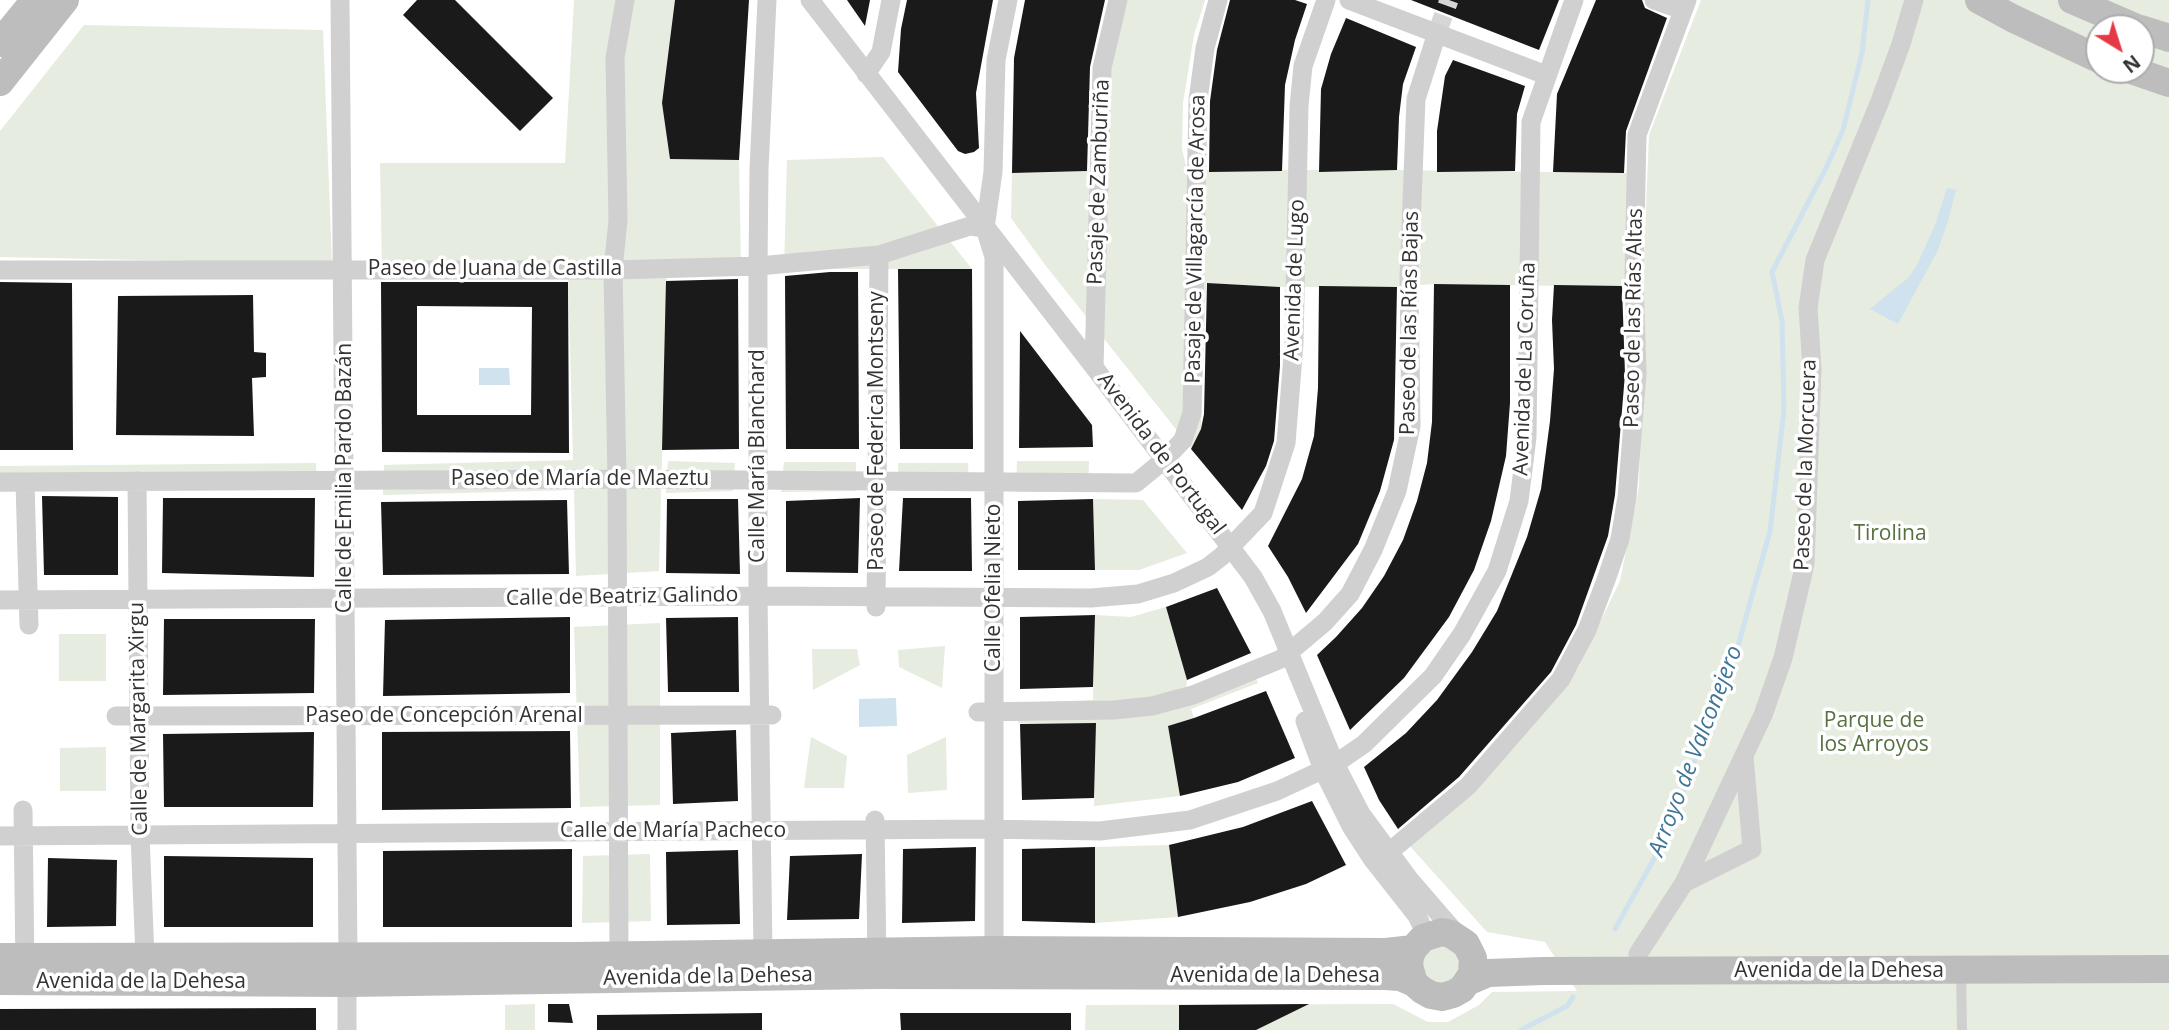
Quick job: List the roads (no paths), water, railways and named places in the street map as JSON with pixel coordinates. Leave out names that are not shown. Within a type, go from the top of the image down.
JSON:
[{"type":"main road","points":[[0,43],[35,0]]},
{"type":"main road","points":[[0,82],[65,0]]},
{"type":"main road","points":[[1979,0],[2012,19],[2085,53]]},
{"type":"main road","points":[[2072,0],[2104,14]]},
{"type":"main road","name":"Avenida de la Dehesa","points":[[12,970],[145,957],[347,970],[619,954],[763,954],[877,963],[994,950],[1386,952],[1418,943],[1442,932],[1484,955],[1544,957],[1637,954],[2169,954]]},
{"type":"main road","name":"Avenida de la Dehesa","points":[[1414,983],[1409,966],[1418,943]]},
{"type":"main road","points":[[1465,945],[1473,966],[1469,981]]},
{"type":"main road","name":"Avenida de la Dehesa","points":[[12,970],[347,970],[877,963],[1385,976],[1400,977],[1422,990],[1442,997],[1462,989],[1469,981],[1488,974],[1543,971],[2169,969]]},
{"type":"street","name":"Calle de Emilia Pardo Bazán","points":[[340,0],[344,268],[347,1030]]},
{"type":"street","points":[[619,954],[620,716],[612,270],[618,220],[615,58],[625,0]]},
{"type":"street","name":"Calle María Blanchard","points":[[763,954],[762,831],[766,715],[758,596],[758,267],[759,169],[767,0]]},
{"type":"street","name":"Avenida de Portugal","points":[[796,0],[1094,367],[1159,464]]},
{"type":"street","name":"Avenida de Portugal","points":[[810,0],[978,227]]},
{"type":"street","points":[[866,74],[881,52],[891,0]]},
{"type":"street","points":[[978,227],[993,172],[996,60],[1008,0]]},
{"type":"street","name":"Pasaje de Zamburiña","points":[[1094,367],[1102,68],[1118,0]]},
{"type":"street","name":"Pasaje de Villagarcía de Arosa","points":[[1159,464],[1183,440],[1192,413],[1198,100],[1205,48],[1218,0]]},
{"type":"street","name":"Avenida de Lugo","points":[[1227,552],[1263,513],[1286,443],[1294,343],[1299,106],[1303,66],[1326,0]]},
{"type":"street","points":[[1349,0],[1546,75]]},
{"type":"street","name":"Avenida de La Coruña","points":[[1329,767],[1364,744],[1433,676],[1462,634],[1497,571],[1519,501],[1527,438],[1531,122],[1574,0]]},
{"type":"street","points":[[1654,0],[1685,5]]},
{"type":"street","name":"Paseo de la Morcuera","points":[[1637,954],[1684,883],[1763,715],[1783,658],[1805,564],[1812,369],[1808,308],[1815,260],[1880,101],[1914,0]]},
{"type":"street","name":"Paseo de las Rías Altas","points":[[1388,853],[1468,786],[1561,679],[1587,630],[1606,580],[1620,539],[1627,497],[1637,374],[1634,276],[1637,135],[1685,5]]},
{"type":"street","name":"Paseo de las Rías Bajas","points":[[1286,656],[1325,622],[1350,594],[1373,550],[1397,491],[1411,426],[1409,278],[1416,99],[1437,33]]},
{"type":"street","name":"Paseo de Juana de Castilla","points":[[0,270],[612,270],[758,267],[878,255],[978,227]]},
{"type":"street","name":"Calle Ofelia Nieto","points":[[978,227],[994,257],[995,596],[986,712],[995,829],[994,950]]},
{"type":"street","name":"Paseo de Federica Montseny","points":[[876,602],[878,255]]},
{"type":"street","name":"Avenida de Portugal","points":[[994,257],[1227,552],[1253,577],[1272,611],[1286,656],[1351,826],[1373,860],[1417,916],[1422,926],[1418,943]]},
{"type":"street","name":"Paseo de María de Maeztu","points":[[0,482],[617,479],[1136,483],[1159,464]]},
{"type":"street","name":"Calle de Margarita Xirgu","points":[[137,481],[140,835],[145,957]]},
{"type":"street","points":[[26,482],[29,625]]},
{"type":"street","name":"Calle de Beatriz Galindo","points":[[0,600],[758,596],[876,602],[995,596],[1091,598],[1138,594],[1174,583],[1208,567],[1227,552]]},
{"type":"street","points":[[986,712],[1114,710],[1152,706],[1193,695],[1286,656]]},
{"type":"street","name":"Paseo de Concepción Arenal","points":[[116,716],[766,715]]},
{"type":"street","points":[[1684,883],[1752,849],[1744,756]]},
{"type":"street","name":"Avenida de Portugal","points":[[1329,767],[1388,853],[1465,945]]},
{"type":"street","name":"Calle de María Pacheco","points":[[0,836],[762,831],[876,825],[1100,831],[1190,820],[1277,791],[1329,767]]},
{"type":"street","points":[[12,970],[23,810]]},
{"type":"street","points":[[876,825],[877,963]]},
{"type":"lane","points":[[1961,970],[1962,1030]]},
{"type":"water","points":[[1947,188],[1956,190],[1938,250],[1898,324],[1870,309],[1909,277],[1917,265],[1935,225]]},
{"type":"water","points":[[479,368],[509,368],[510,385],[479,385]]},
{"type":"water","points":[[896,698],[897,726],[859,727],[859,699]]},
{"type":"waterway","name":"Arroyo de Valconejero","points":[[1615,929],[1669,832],[1704,734],[1729,678],[1770,531],[1784,410],[1782,321],[1772,272],[1843,130],[1862,53],[1868,0]]},
{"type":"waterway","name":"Arroyo de Valconejero","points":[[1521,1030],[1567,1006],[1573,997]]},
{"type":"tunnel","points":[[1437,33],[1449,0]]},
{"type":"park label","name":"Tirolina","points":[[1890,534]]},
{"type":"park label","name":"Parque de los Arroyos","points":[[1874,733]]}]
